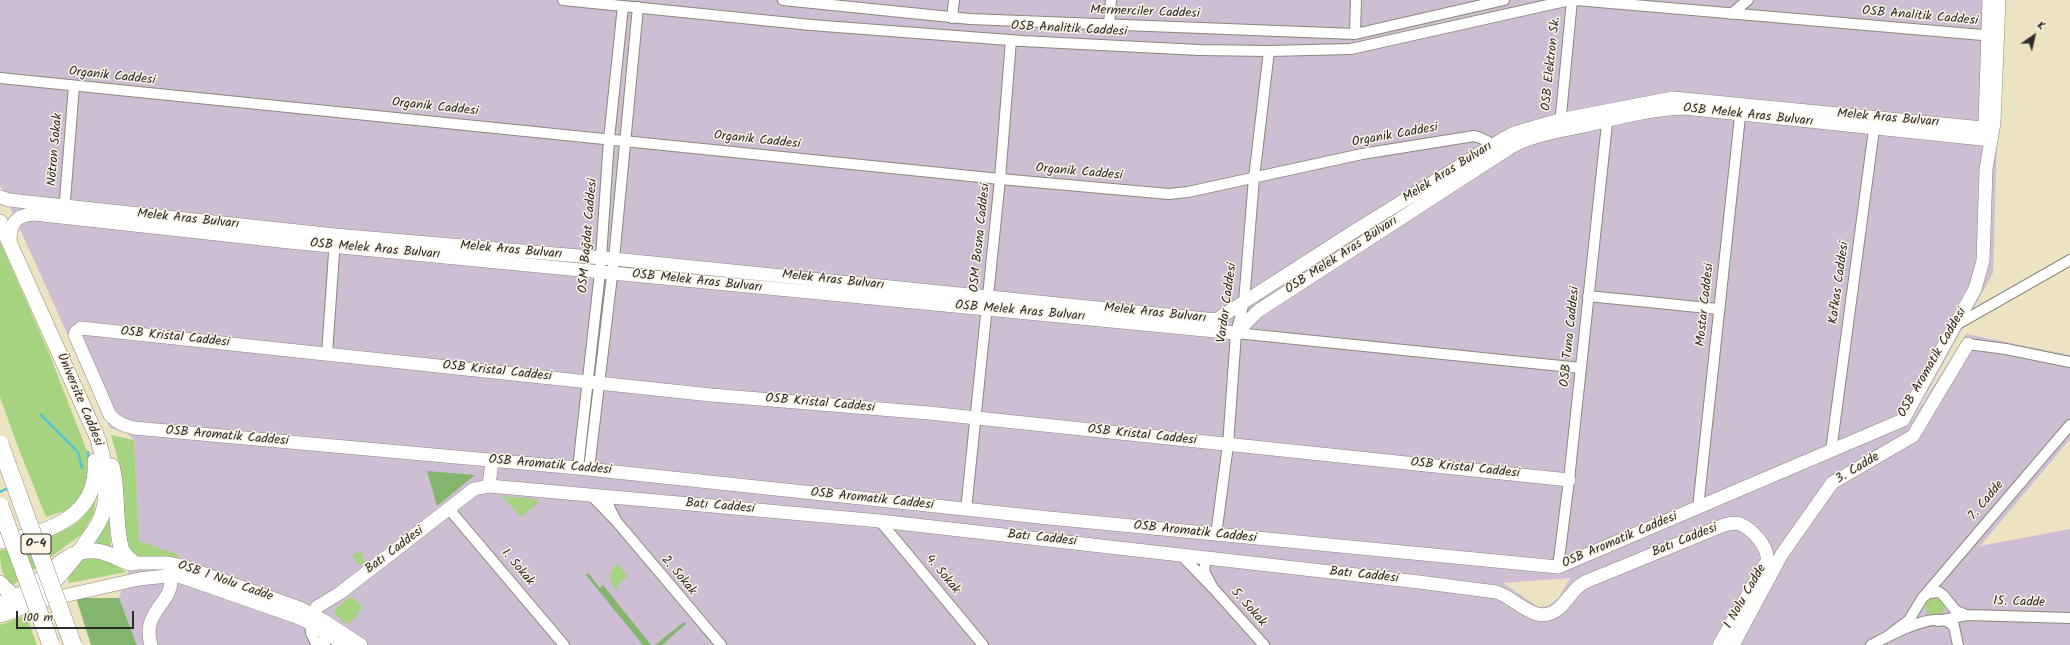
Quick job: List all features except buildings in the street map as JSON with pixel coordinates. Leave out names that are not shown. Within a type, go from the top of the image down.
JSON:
[{"type":"highway","name":"O-4","points":[[0,444],[73,645]]},
{"type":"highway","name":"O-4","points":[[0,506],[50,645]]},
{"type":"main road","name":"Üniversite Caddesi","points":[[0,222],[89,418],[102,454],[105,491],[101,517],[94,531],[52,584],[28,604],[0,615]]},
{"type":"main road","points":[[0,541],[13,540],[49,529],[63,523],[79,509],[95,480],[95,456],[89,418]]},
{"type":"main road","points":[[89,418],[107,448],[113,469],[117,497],[120,544],[124,554],[134,563]]},
{"type":"main road","name":"OSB 1 Nolu Cadde","points":[[0,604],[14,598],[33,586],[58,562],[78,552],[87,551],[108,553],[134,563]]},
{"type":"main road","points":[[0,583],[14,598],[28,604]]},
{"type":"street","name":"OSB Analitik Caddesi","points":[[563,0],[626,4],[638,7],[811,26],[1011,40],[1199,50],[1269,51],[1351,49],[1571,0]]},
{"type":"street","name":"Mermerciler Caddesi","points":[[783,0],[817,2],[952,18],[1355,34],[1504,0]]},
{"type":"street","points":[[952,18],[954,0]]},
{"type":"street","points":[[1109,25],[1111,0]]},
{"type":"street","points":[[1355,34],[1356,0]]},
{"type":"street","name":"OSB Elektron Sk.","points":[[1560,125],[1571,0]]},
{"type":"street","name":"OSB Analitik Caddesi","points":[[1576,0],[1993,36]]},
{"type":"street","points":[[1731,14],[1748,0]]},
{"type":"street","points":[[1989,0],[1993,36]]},
{"type":"street","points":[[1989,134],[1993,36],[1999,0]]},
{"type":"street","name":"OSM Bağdat Caddesi","points":[[606,266],[609,139],[626,4]]},
{"type":"street","name":"OSM Bağdat Caddesi","points":[[583,469],[606,266],[624,140],[638,7]]},
{"type":"street","name":"OSM Bosna Caddesi","points":[[966,510],[1000,179],[1011,40]]},
{"type":"street","name":"Vardar Caddesi","points":[[1216,535],[1228,446],[1236,332],[1244,302],[1254,178],[1269,51]]},
{"type":"street","name":"Organik Caddesi","points":[[0,78],[1000,179],[1169,194],[1188,192],[1362,154],[1474,136],[1484,138],[1496,150]]},
{"type":"street","name":"Nötron Sokak","points":[[64,211],[74,86]]},
{"type":"street","name":"OSB Melek Aras Bulvarı","points":[[10,244],[10,232],[13,223],[18,218],[25,214],[64,211],[335,241],[606,266],[776,290],[988,302],[1236,332],[1258,311],[1404,208],[1496,150],[1518,143],[1560,125],[1608,115],[1677,108],[1741,110],[1989,134]]},
{"type":"street","name":"Mostar Caddesi","points":[[1698,508],[1718,309],[1741,110]]},
{"type":"street","name":"OSB Tuna Caddesi","points":[[1558,567],[1569,480],[1608,115]]},
{"type":"street","name":"Kafkas Caddesi","points":[[1831,451],[1875,123]]},
{"type":"street","name":"OSB Aromatik Caddesi","points":[[75,335],[110,415],[116,422],[126,426],[583,469],[966,510],[1558,567],[1903,420],[1975,289],[1984,261],[1986,169],[1989,134]]},
{"type":"street","points":[[0,197],[64,211]]},
{"type":"street","name":"Melek Aras Bulvarı","points":[[988,302],[1216,320],[1404,208]]},
{"type":"street","points":[[327,354],[335,241]]},
{"type":"street","points":[[1956,325],[2070,260]]},
{"type":"street","points":[[1588,296],[1718,309]]},
{"type":"street","name":"OSB Kristal Caddesi","points":[[75,335],[78,329],[81,328],[711,395],[976,418],[1228,446],[1503,472],[1569,480]]},
{"type":"street","points":[[1236,332],[1581,368]]},
{"type":"street","points":[[1968,344],[2006,349],[2070,362]]},
{"type":"street","name":"3. Cadde","points":[[1733,645],[1782,554],[1832,484],[1913,436],[1968,344]]},
{"type":"street","name":"7. Cadde","points":[[1888,636],[1908,620],[1923,597],[2070,425]]},
{"type":"street","points":[[489,486],[492,461]]},
{"type":"street","name":"Batı Caddesi","points":[[317,622],[325,609],[340,593],[474,490],[489,486],[880,521],[1496,592],[1504,595],[1527,610],[1542,614],[1557,610],[1578,586],[1592,579],[1724,525],[1736,523],[1748,530]]},
{"type":"street","name":"2. Sokak","points":[[591,495],[617,522],[721,645]]},
{"type":"street","name":"2. Sokak","points":[[609,496],[609,506],[617,522]]},
{"type":"street","name":"1. Sokak","points":[[449,509],[564,645]]},
{"type":"street","name":"4. Sokak","points":[[880,521],[983,645]]},
{"type":"street","name":"1 Nolu Cadde","points":[[1719,645],[1767,561],[1765,550],[1748,530]]},
{"type":"street","name":"5. Sokak","points":[[1181,555],[1264,645]]},
{"type":"street","name":"5. Sokak","points":[[1206,559],[1204,571],[1212,588]]},
{"type":"street","name":"OSB 1 Nolu Cadde","points":[[134,563],[168,563],[187,572],[317,622],[361,645]]},
{"type":"street","points":[[1935,621],[1942,619],[1948,612],[1944,579],[1951,564]]},
{"type":"street","points":[[151,645],[148,634],[149,623],[154,612],[187,572]]},
{"type":"street","name":"OSB 1 Nolu Cadde","points":[[28,604],[139,579],[187,572]]},
{"type":"street","points":[[165,597],[171,584],[171,579],[167,575]]},
{"type":"street","points":[[1954,627],[1948,621],[1935,621],[1924,617],[1921,613],[1920,603],[1923,597],[1929,592],[1939,592],[1956,611],[1967,615]]},
{"type":"street","points":[[1947,600],[1958,645]]},
{"type":"street","points":[[1954,627],[1957,618],[1967,615]]},
{"type":"street","name":"15. Cadde","points":[[1888,636],[1906,627],[1967,615],[2070,618]]},
{"type":"street","points":[[317,622],[311,633],[317,645]]},
{"type":"street","points":[[317,622],[325,645]]},
{"type":"street","name":"OSB 1 Nolu Cadde","points":[[317,622],[344,645]]},
{"type":"street","points":[[1871,645],[1888,636]]},
{"type":"shaded area","points":[[0,0],[2001,0],[1993,273],[1911,422],[1966,334],[2070,355],[2070,439],[1980,546],[2070,529],[2070,645],[137,645],[119,598],[139,541],[134,440],[127,433],[110,428],[0,185]],"holes":[[[1570,578],[1559,597],[1548,606],[1538,607],[1503,583]]]},
{"type":"green space","points":[[0,242],[49,353],[90,459],[89,478],[79,498],[67,510],[46,517],[0,397]]},
{"type":"green space","points":[[111,435],[134,440],[139,541],[179,555],[177,559],[138,558],[129,551],[125,534],[121,471]]},
{"type":"green space","points":[[427,471],[475,475],[437,506]]},
{"type":"green space","points":[[502,496],[537,499],[538,503],[521,517]]},
{"type":"green space","points":[[96,497],[94,513],[82,534],[13,585],[6,577],[2,569],[0,550],[31,544],[63,531],[82,518]]},
{"type":"green space","points":[[109,509],[111,547],[94,542]]},
{"type":"green space","points":[[361,551],[365,562],[359,566],[352,555]]},
{"type":"green space","points":[[82,557],[105,561],[126,572],[69,583],[67,574]]},
{"type":"green space","points":[[617,564],[628,576],[617,585],[619,589],[617,591],[610,580],[610,574]]},
{"type":"green space","points":[[588,573],[600,588],[603,585],[651,645],[643,645],[586,575]]},
{"type":"green space","points":[[352,596],[363,608],[356,613],[359,616],[346,624],[334,613],[337,607]]},
{"type":"green space","points":[[1935,596],[1942,599],[1945,606],[1942,613],[1935,616],[1928,613],[1925,606],[1928,599]]},
{"type":"green space","points":[[76,598],[119,598],[137,645],[91,645]]},
{"type":"green space","points":[[26,615],[37,645],[0,645],[0,625]]},
{"type":"green space","points":[[684,622],[686,624],[662,645],[655,645]]},
{"type":"waterway","points":[[41,415],[78,452],[82,468]]},
{"type":"waterway","points":[[88,452],[89,459]]},
{"type":"waterway","points":[[0,492],[10,487]]}]
